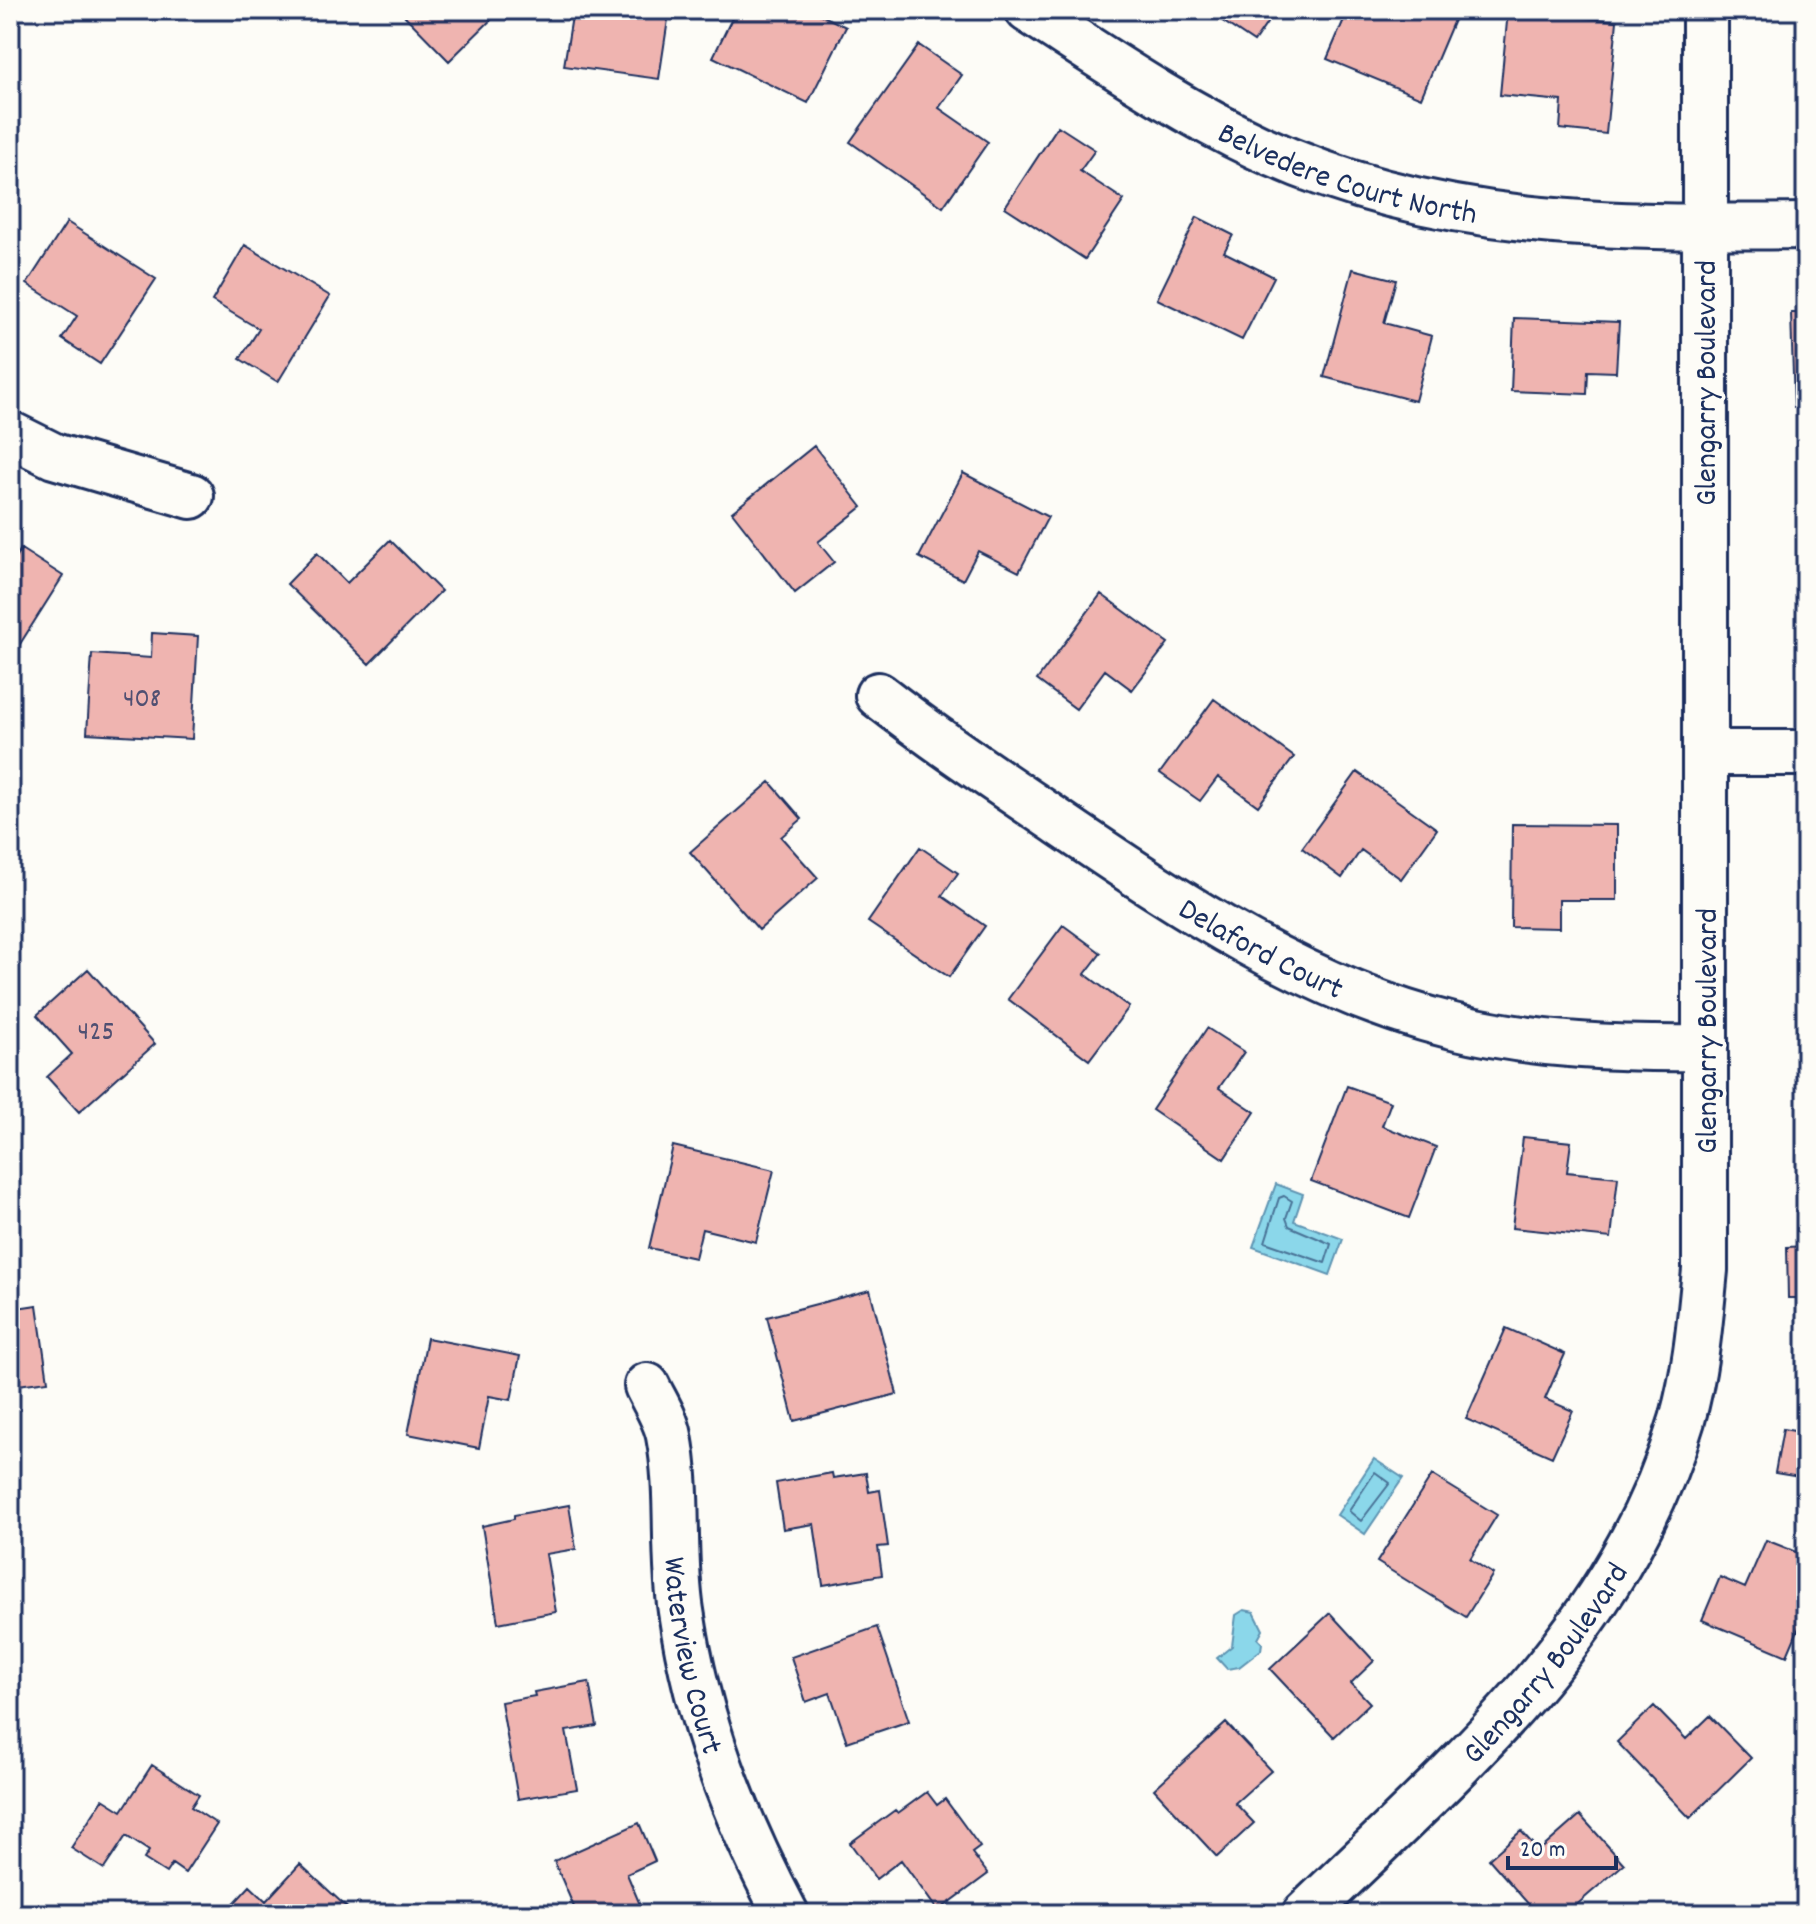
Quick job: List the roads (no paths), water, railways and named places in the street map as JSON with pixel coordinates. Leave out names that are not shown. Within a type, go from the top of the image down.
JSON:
[{"type":"street","name":"Belvedere Court North","points":[[1028,10],[1189,113],[1260,148],[1330,176],[1428,204],[1507,219],[1703,227],[1806,226]]},
{"type":"street","name":"Glengarry Boulevard","points":[[1305,1914],[1495,1730],[1547,1671],[1611,1581],[1641,1526],[1679,1429],[1697,1353],[1705,1270],[1705,10]]},
{"type":"street","points":[[10,434],[54,456],[191,496]]},
{"type":"street","name":"Delaford Court","points":[[878,695],[922,729],[1167,895],[1296,967],[1363,997],[1450,1025],[1522,1040],[1613,1049],[1705,1048]]},
{"type":"street","points":[[1705,753],[1806,753]]},
{"type":"street","name":"Waterview Court","points":[[647,1386],[669,1434],[680,1609],[694,1682],[720,1772],[752,1850],[786,1914]]},
{"type":"water","points":[[1276,1184],[1303,1194],[1294,1221],[1343,1239],[1330,1275],[1253,1247]]},
{"type":"water","points":[[1374,1459],[1403,1478],[1365,1534],[1337,1515]]},
{"type":"water","points":[[1244,1610],[1254,1612],[1263,1630],[1258,1639],[1262,1643],[1261,1650],[1239,1667],[1227,1669],[1217,1658],[1232,1646],[1236,1615]]}]
